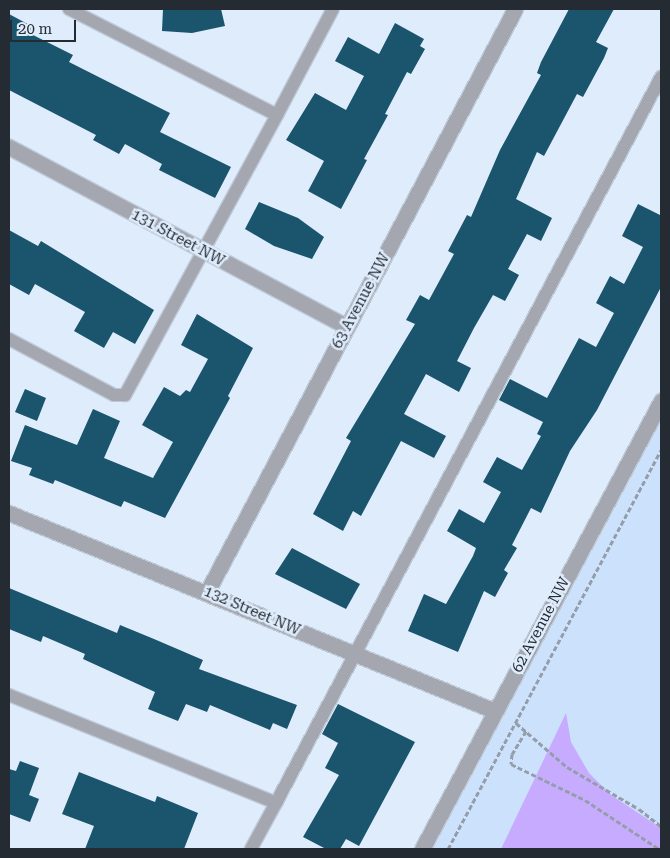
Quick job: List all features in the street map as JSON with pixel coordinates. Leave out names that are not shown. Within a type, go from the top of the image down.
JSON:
[{"type":"street","name":"63 Avenue NW","points":[[207,592],[515,9]]},
{"type":"street","name":"131 Street NW","points":[[9,148],[347,327]]},
{"type":"street","name":"62 Avenue NW","points":[[422,849],[661,401]]},
{"type":"street","name":"132 Street NW","points":[[9,513],[207,592],[495,711]]},
{"type":"lane","points":[[69,9],[277,115]]},
{"type":"lane","points":[[9,339],[114,395],[125,395],[333,9]]},
{"type":"lane","points":[[251,849],[661,77]]},
{"type":"lane","points":[[9,695],[276,803]]},
{"type":"path","points":[[448,849],[661,450]]},
{"type":"path","points":[[495,711],[516,723],[567,767],[639,808],[661,826]]},
{"type":"path","points":[[526,731],[512,754],[511,764],[585,800],[659,849]]},
{"type":"shaded area","points":[[661,405],[661,849],[424,849]]},
{"type":"shaded area","points":[[566,713],[571,742],[589,773],[611,795],[661,828],[661,849],[501,849]]},
{"type":"building","points":[[163,9],[221,9],[225,26],[192,33],[162,31]]},
{"type":"building","points":[[569,9],[614,9],[596,42],[608,48],[604,58],[583,97],[577,94],[544,156],[537,152],[516,199],[552,218],[541,241],[527,234],[508,269],[519,275],[505,301],[493,295],[474,328],[457,361],[471,368],[459,392],[426,374],[404,414],[446,436],[434,458],[401,441],[361,516],[353,511],[343,531],[313,514],[351,441],[346,438],[415,324],[406,320],[420,295],[429,300],[454,254],[448,251],[467,215],[471,217],[500,150],[541,75],[537,73],[541,62]]},
{"type":"building","points":[[9,14],[35,28],[31,34],[73,55],[69,62],[170,113],[160,132],[231,167],[215,198],[159,170],[162,164],[125,144],[119,154],[93,140],[96,135],[9,90]]},
{"type":"building","points":[[395,23],[424,39],[420,46],[425,49],[411,74],[407,72],[385,114],[388,115],[364,159],[367,160],[341,209],[308,191],[324,161],[286,140],[315,93],[346,110],[364,76],[335,61],[348,37],[379,54]]},
{"type":"building","points":[[259,202],[298,218],[324,237],[312,259],[274,246],[245,229]]},
{"type":"building","points":[[638,204],[660,215],[661,213],[661,287],[597,410],[570,451],[541,513],[531,508],[512,545],[517,548],[504,570],[508,573],[495,597],[484,591],[458,652],[408,631],[424,594],[446,604],[473,556],[476,548],[447,531],[459,509],[484,523],[501,492],[483,482],[497,457],[522,470],[541,436],[537,434],[543,422],[499,400],[510,379],[547,398],[579,338],[596,347],[614,313],[596,303],[610,276],[624,284],[643,247],[622,236]]},
{"type":"building","points":[[9,230],[38,246],[41,241],[154,310],[135,344],[113,332],[104,348],[74,331],[85,312],[35,284],[29,295],[9,284]]},
{"type":"building","points":[[197,314],[253,348],[228,396],[230,398],[165,518],[124,501],[121,507],[55,480],[53,484],[29,475],[32,468],[11,461],[25,425],[77,445],[93,409],[120,421],[104,458],[153,478],[173,442],[142,425],[164,387],[180,396],[186,390],[190,392],[208,359],[181,345]]},
{"type":"building","points":[[25,389],[46,398],[37,421],[15,412]]},
{"type":"building","points":[[292,548],[360,584],[346,609],[275,574]]},
{"type":"building","points":[[9,588],[117,633],[120,625],[203,660],[199,669],[297,705],[287,729],[273,723],[270,730],[210,705],[207,712],[186,704],[178,721],[148,709],[155,692],[83,659],[85,654],[43,636],[41,642],[9,629]]},
{"type":"building","points":[[338,704],[415,742],[359,846],[346,839],[340,849],[326,849],[303,837],[339,775],[325,768],[338,743],[322,734]]},
{"type":"building","points":[[20,761],[39,768],[29,795],[39,799],[30,822],[9,814],[9,769],[16,771]]},
{"type":"building","points":[[79,772],[155,802],[157,796],[198,813],[184,849],[85,849],[94,826],[62,814]]}]
